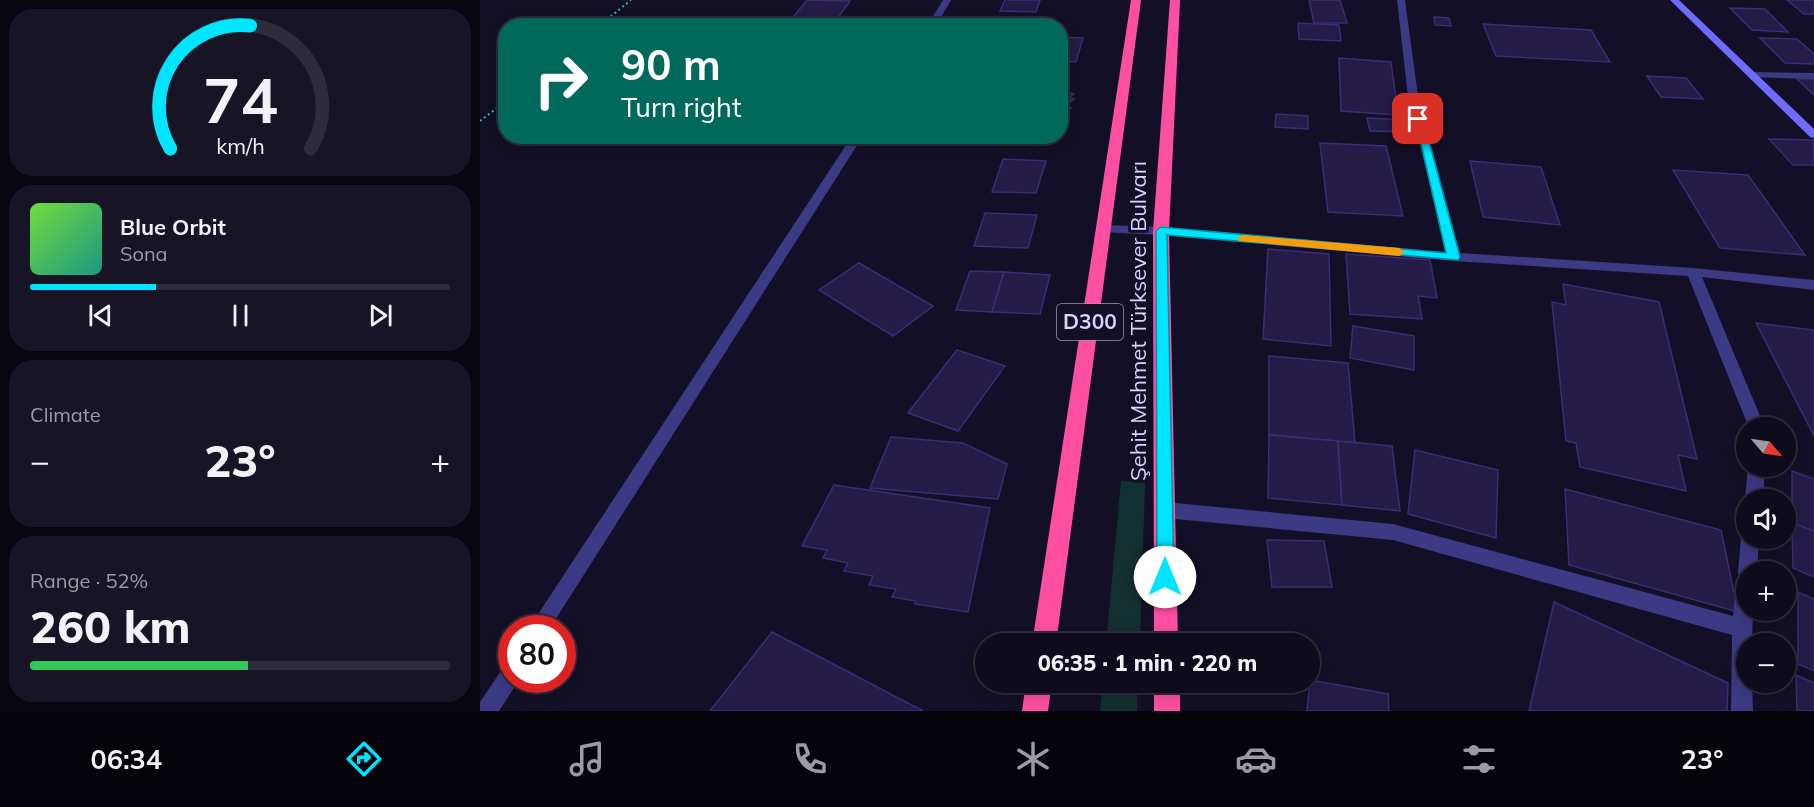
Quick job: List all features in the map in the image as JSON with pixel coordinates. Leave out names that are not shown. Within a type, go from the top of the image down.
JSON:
[{"type":"highway","name":"Şehit Mehmet Türksever Bulvarı","points":[[1046,633],[1136,0]]},
{"type":"highway","name":"Şehit Mehmet Türksever Bulvarı","points":[[1166,633],[1161,231],[1175,0]]},
{"type":"highway","points":[[1035,711],[1037,693]]},
{"type":"highway","points":[[1167,693],[1167,711]]},
{"type":"street","points":[[936,18],[947,0]]},
{"type":"street","points":[[1401,0],[1413,96],[1454,257]]},
{"type":"street","points":[[1674,0],[1814,135]]},
{"type":"street","points":[[1752,75],[1814,76]]},
{"type":"street","points":[[547,615],[853,144]]},
{"type":"street","points":[[1103,229],[1161,231],[1454,257],[1693,272],[1814,285]]},
{"type":"street","points":[[1693,272],[1752,417]]},
{"type":"street","points":[[1165,510],[1393,532],[1742,628]]},
{"type":"street","points":[[1742,711],[1743,621]]},
{"type":"street","points":[[487,711],[499,693]]},
{"type":"path","points":[[609,18],[631,0]]},
{"type":"path","points":[[480,121],[498,107]]},
{"type":"green space","points":[[1121,481],[1145,483],[1140,633],[1107,633]]},
{"type":"green space","points":[[1102,693],[1138,693],[1137,711],[1100,711]]},
{"type":"building","points":[[807,0],[850,1],[838,18],[792,18]]},
{"type":"building","points":[[1005,0],[1040,0],[1036,12],[1000,11]]},
{"type":"building","points":[[1309,0],[1340,0],[1347,23],[1314,23]]},
{"type":"building","points":[[1787,0],[1814,0],[1814,14],[1804,14]]},
{"type":"building","points":[[1730,8],[1765,9],[1788,32],[1752,30]]},
{"type":"building","points":[[1434,17],[1449,18],[1451,26],[1435,25]]},
{"type":"building","points":[[1298,23],[1339,25],[1341,41],[1299,39]]},
{"type":"building","points":[[1483,24],[1591,30],[1610,62],[1496,56]]},
{"type":"building","points":[[1068,37],[1083,38],[1076,62],[1068,62]]},
{"type":"building","points":[[1760,38],[1797,39],[1814,54],[1814,64],[1785,63]]},
{"type":"building","points":[[1339,58],[1391,62],[1398,115],[1341,111]]},
{"type":"building","points":[[1647,76],[1686,78],[1703,99],[1661,97]]},
{"type":"building","points":[[1797,79],[1814,79],[1814,95]]},
{"type":"building","points":[[1068,92],[1074,94],[1069,98],[1074,99],[1068,104]]},
{"type":"building","points":[[1276,114],[1308,116],[1308,129],[1275,127]]},
{"type":"building","points":[[1367,118],[1408,120],[1412,132],[1370,131]]},
{"type":"building","points":[[1769,139],[1813,140],[1814,165],[1793,165]]},
{"type":"building","points":[[1320,143],[1386,146],[1403,216],[1328,212]]},
{"type":"building","points":[[1003,159],[1046,161],[1036,193],[992,192]]},
{"type":"building","points":[[1470,161],[1541,167],[1560,225],[1483,217]]},
{"type":"building","points":[[1673,170],[1748,175],[1805,255],[1720,248]]},
{"type":"building","points":[[985,213],[1037,215],[1028,248],[974,246]]},
{"type":"building","points":[[1268,249],[1329,254],[1331,346],[1263,339]]},
{"type":"building","points":[[1346,254],[1430,260],[1437,298],[1418,296],[1422,319],[1350,314]]},
{"type":"building","points":[[859,263],[933,306],[893,336],[819,290]]},
{"type":"building","points":[[970,271],[1004,272],[992,312],[956,310]]},
{"type":"building","points":[[1004,272],[1050,275],[1040,314],[992,312]]},
{"type":"building","points":[[1563,284],[1659,302],[1697,459],[1678,455],[1686,491],[1580,467],[1576,443],[1566,441],[1552,302],[1566,305]]},
{"type":"building","points":[[1756,323],[1814,330],[1814,436]]},
{"type":"building","points":[[1353,326],[1414,336],[1414,370],[1350,358]]},
{"type":"building","points":[[957,350],[1005,366],[958,431],[908,413]]},
{"type":"building","points":[[1269,356],[1348,363],[1355,443],[1269,435]]},
{"type":"building","points":[[1269,435],[1338,441],[1342,505],[1268,498]]},
{"type":"building","points":[[891,437],[963,443],[1007,464],[998,499],[870,488]]},
{"type":"building","points":[[1338,441],[1392,446],[1400,511],[1342,505]]},
{"type":"building","points":[[1415,450],[1498,470],[1496,538],[1408,514]]},
{"type":"building","points":[[1796,472],[1814,479],[1814,531],[1796,524],[1796,489],[1792,489],[1792,477],[1796,477]]},
{"type":"building","points":[[834,485],[990,508],[968,612],[915,604],[916,601],[892,597],[896,589],[869,585],[873,576],[844,571],[848,563],[823,558],[827,550],[802,546]]},
{"type":"building","points":[[1565,489],[1721,530],[1736,611],[1569,565]]},
{"type":"building","points":[[1796,524],[1814,531],[1814,577],[1796,569],[1796,561],[1793,561],[1793,549],[1796,549]]},
{"type":"building","points":[[1267,540],[1324,541],[1332,587],[1272,587]]},
{"type":"building","points":[[1798,592],[1814,599],[1814,671],[1798,664]]},
{"type":"building","points":[[1554,602],[1728,683],[1727,711],[1529,711]]},
{"type":"building","points":[[772,632],[923,711],[710,711]]},
{"type":"building","points":[[1796,675],[1814,683],[1814,711],[1797,711]]},
{"type":"building","points":[[1320,682],[1388,694],[1389,711],[1307,711],[1309,693],[1320,693]]},
{"type":"slow traffic","points":[[1243,238],[1399,252]]},
{"type":"route","points":[[1165,577],[1161,231],[1454,257],[1418,119]]}]
